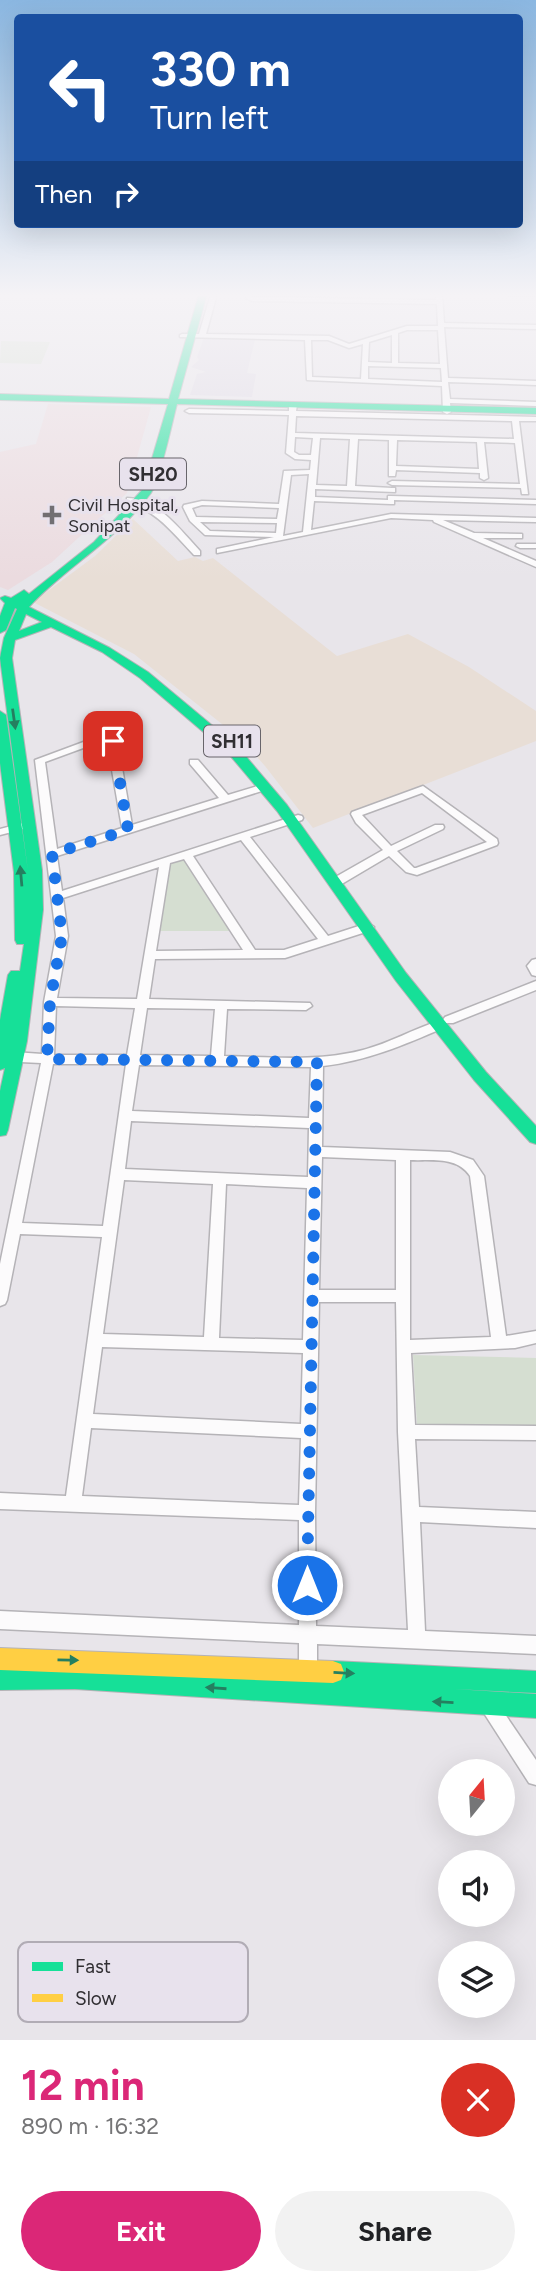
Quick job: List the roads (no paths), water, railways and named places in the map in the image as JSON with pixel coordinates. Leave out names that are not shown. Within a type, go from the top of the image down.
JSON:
[{"type":"main road","name":"SH20","points":[[12,602],[73,556],[135,501],[152,478],[173,389]]},
{"type":"main road","points":[[0,398],[292,408],[447,407],[536,415]]},
{"type":"main road","points":[[12,602],[4,641],[15,828]]},
{"type":"main road","name":"SH11","points":[[12,602],[106,650],[144,675],[233,750],[290,813]]},
{"type":"main road","name":"SH11","points":[[12,602],[70,624],[112,647],[150,673],[240,747],[444,1023],[480,1076],[536,1137]]},
{"type":"main road","points":[[4,641],[54,622]]},
{"type":"main road","points":[[0,715],[21,872],[23,937],[4,1058],[0,1130]]},
{"type":"main road","name":"SH11","points":[[339,881],[368,928],[396,960]]},
{"type":"main road","name":"SH11","points":[[444,1023],[536,1121]]},
{"type":"main road","points":[[0,1659],[76,1660],[536,1682]]},
{"type":"main road","points":[[0,1679],[75,1678],[310,1695],[536,1706]]},
{"type":"street","points":[[446,389],[447,407],[536,404]]},
{"type":"street","points":[[292,408],[289,453],[292,456],[316,458]]},
{"type":"street","points":[[189,411],[292,408],[515,419],[536,415]]},
{"type":"street","points":[[515,419],[526,501]]},
{"type":"street","points":[[291,435],[519,441]]},
{"type":"street","points":[[307,533],[317,435]]},
{"type":"street","points":[[351,488],[354,436]]},
{"type":"street","points":[[391,516],[393,438]]},
{"type":"street","points":[[480,440],[485,485]]},
{"type":"street","points":[[392,468],[483,471]]},
{"type":"street","points":[[279,537],[288,472],[314,472]]},
{"type":"street","points":[[311,499],[485,485],[524,486]]},
{"type":"street","points":[[312,487],[536,502]]},
{"type":"street","points":[[478,500],[480,519]]},
{"type":"street","points":[[135,501],[154,511],[197,553]]},
{"type":"street","points":[[279,537],[208,533],[192,519],[187,507],[193,504],[283,506]]},
{"type":"street","points":[[220,551],[391,516],[536,520]]},
{"type":"street","points":[[430,517],[536,564]]},
{"type":"street","points":[[192,519],[281,521]]},
{"type":"street","points":[[517,520],[522,557]]},
{"type":"street","points":[[471,535],[520,541],[536,546]]},
{"type":"street","points":[[0,1300],[47,1059],[50,1002],[62,936],[40,760],[104,737],[113,741],[128,830]]},
{"type":"street","points":[[194,762],[226,799]]},
{"type":"street","points":[[52,854],[264,787]]},
{"type":"street","points":[[423,789],[493,843],[417,872],[410,870],[391,850],[356,814],[423,789]]},
{"type":"street","points":[[58,896],[243,836],[290,813]]},
{"type":"street","points":[[339,881],[391,850],[439,827]]},
{"type":"street","points":[[243,836],[326,942]]},
{"type":"street","points":[[187,854],[251,954]]},
{"type":"street","points":[[73,1504],[133,1059],[165,861]]},
{"type":"street","points":[[150,955],[285,954],[368,928]]},
{"type":"street","points":[[536,963],[533,966],[536,972]]},
{"type":"street","points":[[4,1058],[317,1062],[346,1059],[374,1053],[536,985]]},
{"type":"street","points":[[50,1002],[306,1006]]},
{"type":"street","points":[[217,1060],[221,1005]]},
{"type":"street","points":[[310,1695],[307,1513],[317,1062]]},
{"type":"street","points":[[126,1116],[315,1123]]},
{"type":"street","points":[[314,1152],[455,1157],[473,1167],[477,1176],[499,1343]]},
{"type":"street","points":[[403,1154],[403,1347],[417,1638]]},
{"type":"street","points":[[117,1174],[313,1183]]},
{"type":"street","points":[[211,1343],[220,1178]]},
{"type":"street","points":[[14,1228],[110,1232]]},
{"type":"street","points":[[311,1296],[403,1296]]},
{"type":"street","points":[[403,1347],[499,1343],[536,1337]]},
{"type":"street","points":[[95,1340],[310,1347]]},
{"type":"street","points":[[84,1421],[309,1431]]},
{"type":"street","points":[[406,1433],[536,1433]]},
{"type":"street","points":[[0,1502],[307,1513]]},
{"type":"street","points":[[410,1514],[536,1520]]},
{"type":"street","points":[[0,1620],[536,1645]]},
{"type":"street","points":[[488,1704],[536,1776]]},
{"type":"place","name":"Civil Hospital, Sonipat","points":[[52,515]]}]
